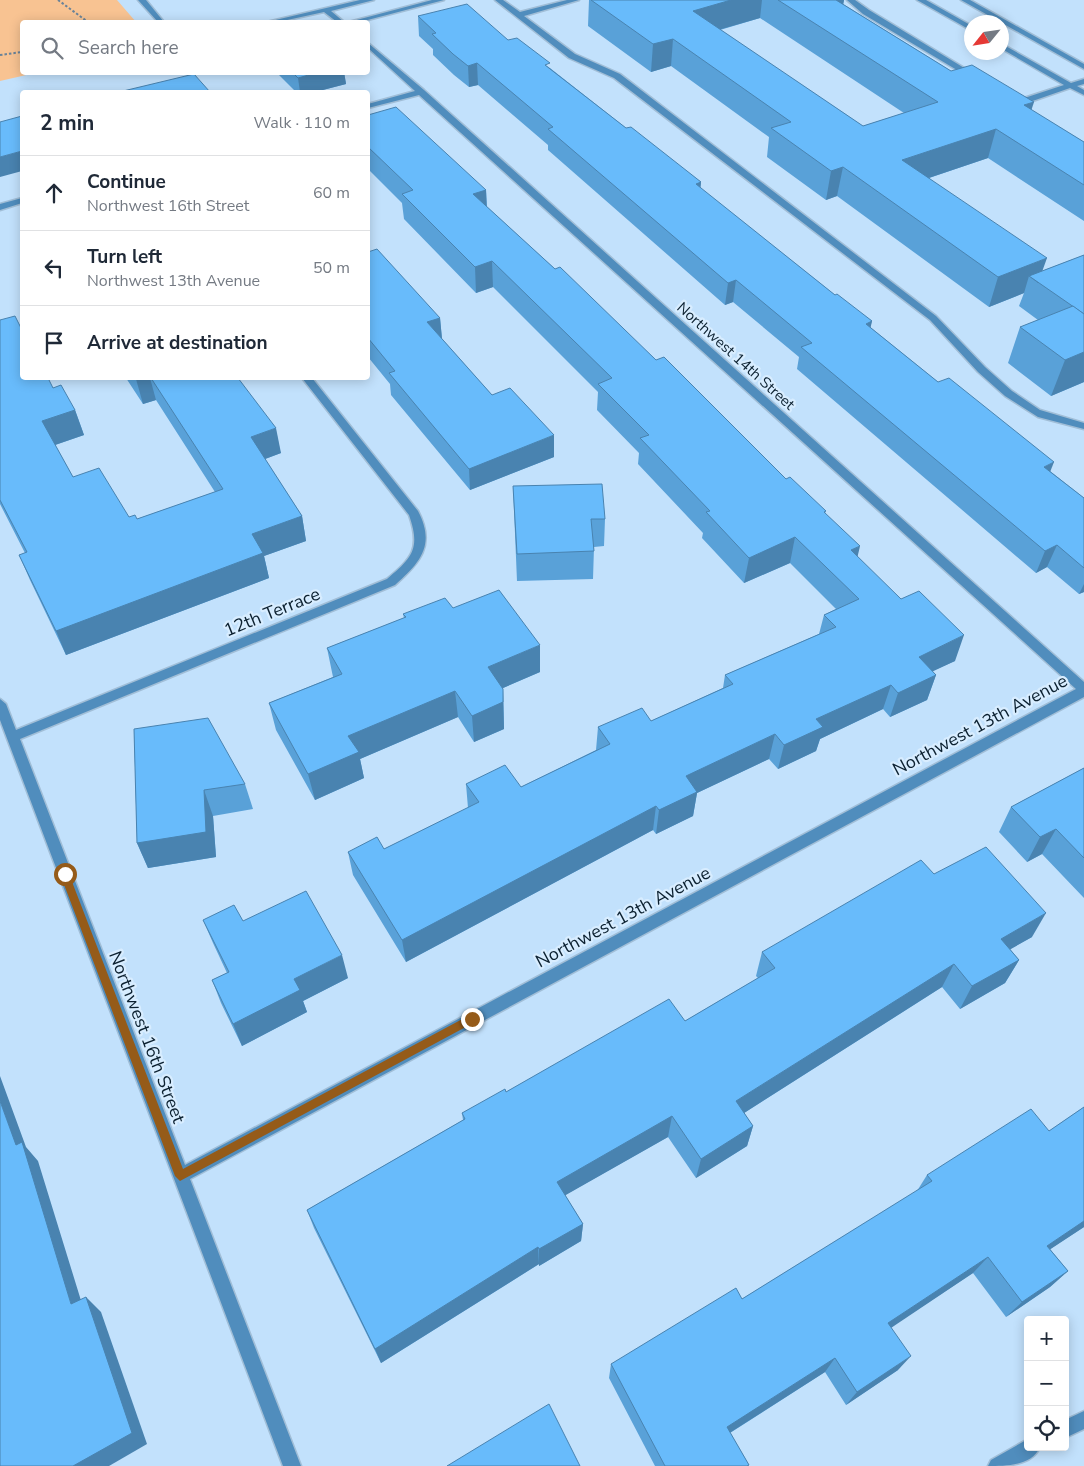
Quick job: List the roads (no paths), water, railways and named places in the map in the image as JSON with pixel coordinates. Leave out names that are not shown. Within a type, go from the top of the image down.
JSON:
[{"type":"street","points":[[142,0],[158,20]]},
{"type":"street","points":[[281,20],[370,0]]},
{"type":"street","points":[[361,20],[440,0]]},
{"type":"street","points":[[499,0],[572,56],[617,76],[933,318],[975,364],[1020,402],[1035,412],[1084,426]]},
{"type":"street","points":[[518,15],[575,0]]},
{"type":"street","points":[[851,0],[866,12],[984,83]]},
{"type":"street","points":[[921,0],[964,24]]},
{"type":"street","points":[[965,0],[1084,67]]},
{"type":"street","points":[[327,11],[338,20]]},
{"type":"street","name":"Northwest 14th Street","points":[[370,47],[1084,690]]},
{"type":"street","points":[[1009,50],[1084,93]]},
{"type":"street","points":[[1018,103],[1084,81]]},
{"type":"street","points":[[370,105],[421,92]]},
{"type":"street","points":[[1010,98],[1026,108]]},
{"type":"street","points":[[0,207],[20,202]]},
{"type":"street","name":"12th Terrace","points":[[13,737],[392,582],[415,561],[422,536],[414,514],[309,380]]},
{"type":"street","name":"Northwest 13th Avenue","points":[[180,1176],[1084,690]]},
{"type":"street","name":"Northwest 16th Street","points":[[0,704],[292,1466]]},
{"type":"street","points":[[1069,1427],[1084,1420]]},
{"type":"street","points":[[997,1466],[1024,1451]]}]
